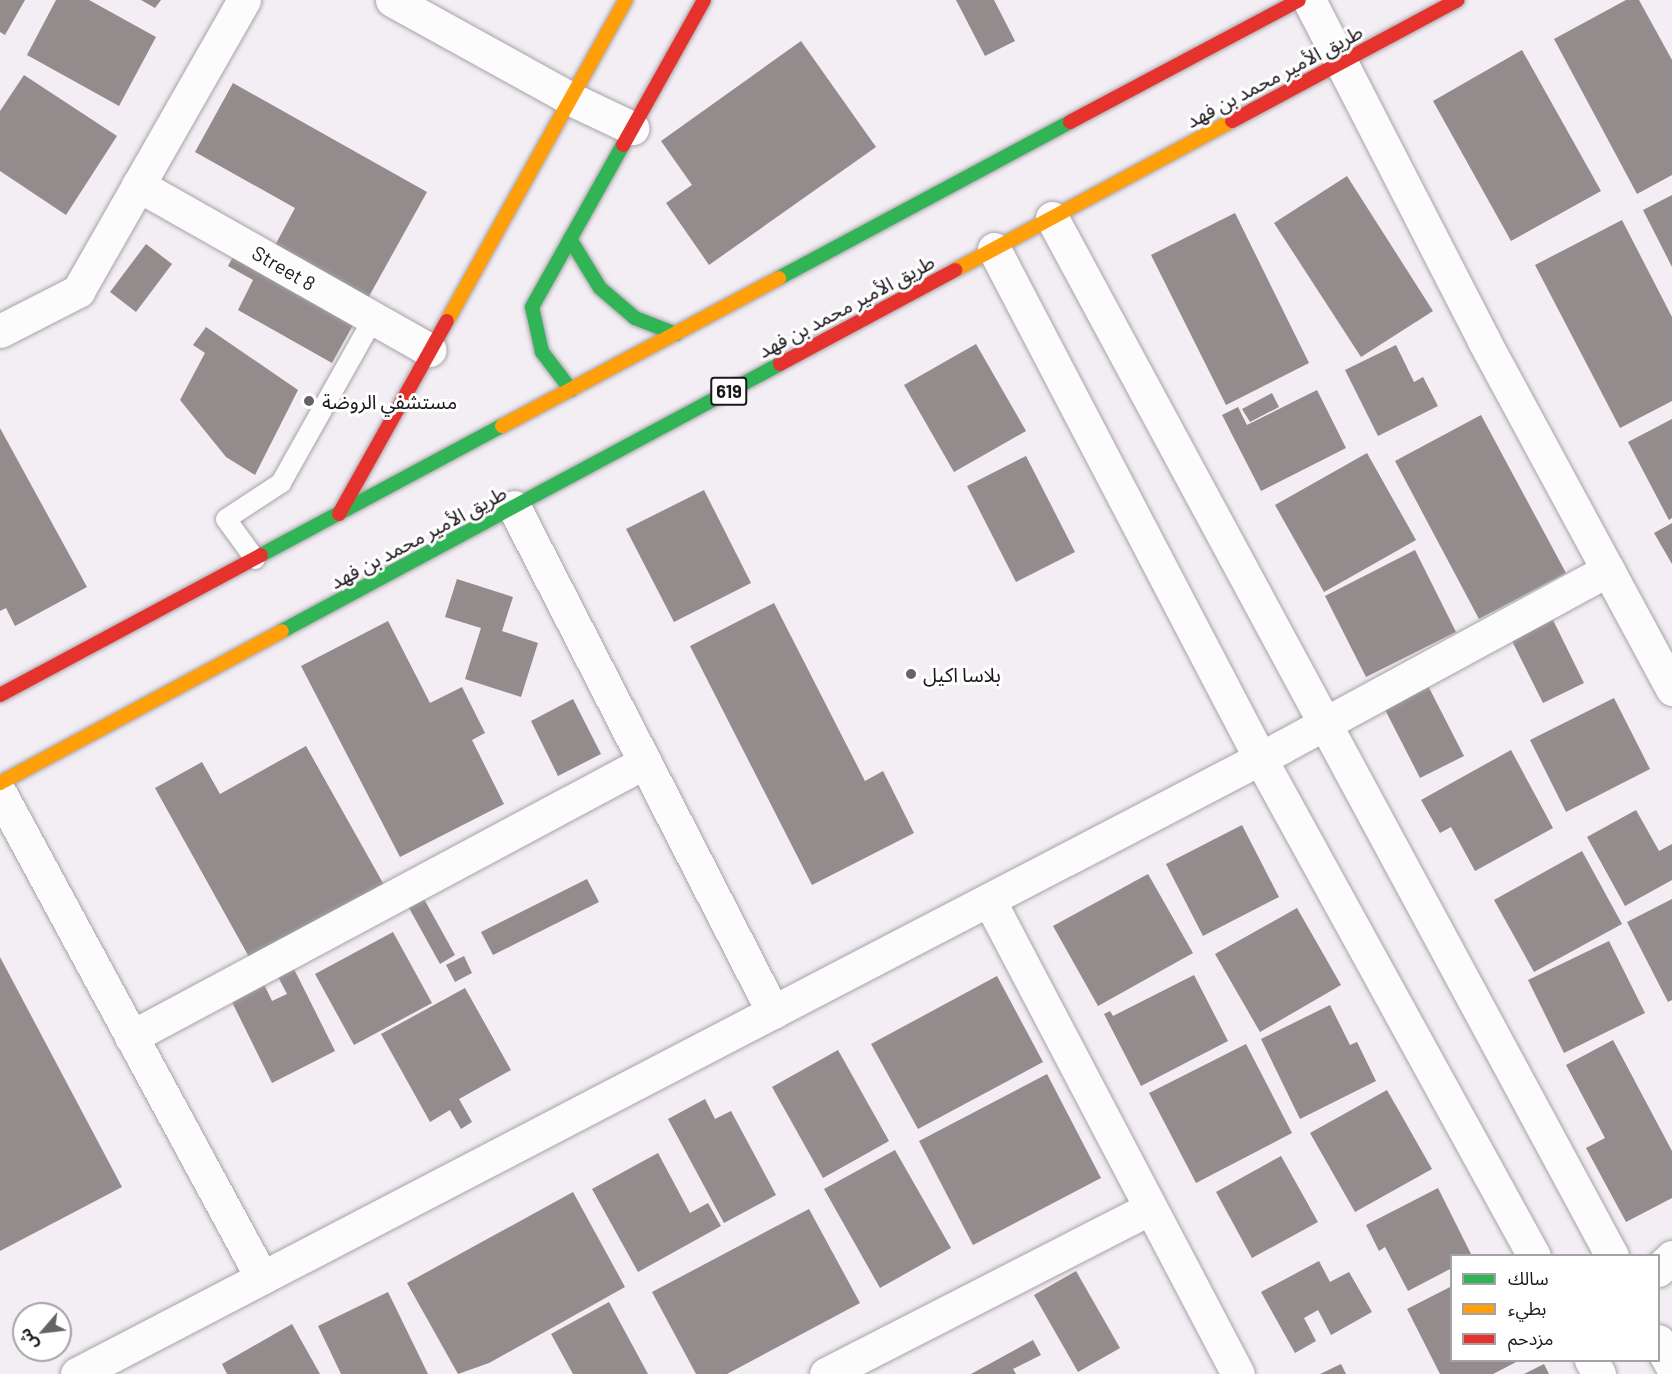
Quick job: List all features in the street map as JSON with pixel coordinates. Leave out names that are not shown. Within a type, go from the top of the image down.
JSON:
[{"type":"main road","points":[[339,514],[626,0]]},
{"type":"main road","points":[[571,390],[542,352],[531,307],[704,0]]},
{"type":"main road","points":[[0,695],[1299,0]]},
{"type":"main road","name":"طريق الأمير محمد بن فهد","points":[[0,783],[1458,0]]},
{"type":"main road","points":[[570,239],[600,288],[635,318],[676,334]]},
{"type":"street","points":[[0,331],[78,291],[244,0]]},
{"type":"street","points":[[392,0],[571,99],[632,128]]},
{"type":"street","points":[[1309,0],[1483,339],[1672,689]]},
{"type":"street","name":"Street 8","points":[[138,185],[430,350]]},
{"type":"street","points":[[1052,218],[1611,1254]]},
{"type":"street","points":[[994,249],[1260,758],[1533,1254]]},
{"type":"street","points":[[514,507],[773,1012]]},
{"type":"street","points":[[77,1374],[1260,758],[1608,570]]},
{"type":"street","points":[[131,1037],[645,762]]},
{"type":"street","points":[[0,793],[262,1278]]},
{"type":"street","points":[[989,900],[1149,1209],[1238,1374]]},
{"type":"street","points":[[826,1374],[1149,1209]]},
{"type":"street","points":[[1660,1269],[1672,1257]]},
{"type":"street","points":[[1660,1343],[1672,1366]]},
{"type":"lane","points":[[255,559],[226,519],[281,483],[373,319]]},
{"type":"building","points":[[0,0],[25,0],[5,35],[0,32]]},
{"type":"building","points":[[56,0],[89,0],[156,37],[119,106],[27,55]]},
{"type":"building","points":[[141,0],[161,0],[155,8]]},
{"type":"building","points":[[956,0],[994,0],[1015,41],[985,56]]},
{"type":"building","points":[[1626,0],[1639,0],[1672,60],[1672,175],[1637,194],[1554,39]]},
{"type":"building","points":[[801,41],[876,147],[709,265],[666,203],[692,185],[661,141]]},
{"type":"building","points":[[1522,50],[1601,191],[1511,241],[1433,101]]},
{"type":"building","points":[[24,75],[117,136],[66,215],[0,171],[0,111]]},
{"type":"building","points":[[233,83],[427,192],[332,363],[238,310],[253,280],[228,266],[245,235],[272,251],[295,208],[195,152]]},
{"type":"building","points":[[1347,176],[1433,311],[1361,357],[1274,223]]},
{"type":"building","points":[[1672,195],[1672,267],[1643,210]]},
{"type":"building","points":[[1235,213],[1309,363],[1226,405],[1151,255]]},
{"type":"building","points":[[1622,220],[1672,317],[1672,401],[1620,428],[1535,265]]},
{"type":"building","points":[[146,244],[172,264],[136,312],[110,292]]},
{"type":"building","points":[[206,327],[298,390],[255,475],[226,457],[180,400],[205,353],[193,345]]},
{"type":"building","points":[[976,344],[1026,431],[954,472],[904,385]]},
{"type":"building","points":[[1396,345],[1414,382],[1423,377],[1438,406],[1378,436],[1345,370]]},
{"type":"building","points":[[1317,390],[1346,448],[1261,491],[1222,415],[1238,407],[1247,425]]},
{"type":"building","points":[[1272,393],[1279,407],[1250,422],[1242,409]]},
{"type":"building","points":[[1481,415],[1566,573],[1479,619],[1395,461]]},
{"type":"building","points":[[1672,419],[1672,518],[1669,520],[1628,442]]},
{"type":"building","points":[[0,428],[87,587],[15,626],[6,608],[0,611]]},
{"type":"building","points":[[1367,453],[1416,540],[1324,592],[1275,505]]},
{"type":"building","points":[[1026,456],[1075,552],[1016,582],[967,486]]},
{"type":"building","points":[[704,490],[751,583],[674,622],[626,529]]},
{"type":"building","points":[[1672,523],[1672,564],[1654,533]]},
{"type":"building","points":[[1415,550],[1456,632],[1366,677],[1325,596]]},
{"type":"building","points":[[457,579],[513,597],[502,631],[538,643],[521,697],[465,679],[481,628],[445,617]]},
{"type":"building","points":[[774,603],[865,781],[883,771],[914,833],[812,885],[690,646]]},
{"type":"building","points":[[1553,620],[1584,683],[1543,703],[1512,641]]},
{"type":"building","points":[[388,621],[430,703],[462,687],[485,733],[472,740],[504,804],[400,857],[301,666]]},
{"type":"building","points":[[1423,676],[1464,756],[1420,778],[1379,698]]},
{"type":"building","points":[[1614,698],[1650,769],[1566,812],[1530,740]]},
{"type":"building","points":[[573,699],[601,754],[558,776],[531,721]]},
{"type":"building","points":[[306,746],[388,892],[249,957],[155,788],[202,762],[220,794]]},
{"type":"building","points":[[1511,750],[1553,828],[1475,871],[1451,827],[1440,833],[1421,800]]},
{"type":"building","points":[[1636,810],[1659,851],[1672,844],[1672,880],[1625,906],[1587,837]]},
{"type":"building","points":[[1242,825],[1279,897],[1203,936],[1166,864]]},
{"type":"building","points":[[1582,851],[1622,924],[1534,972],[1494,900]]},
{"type":"building","points":[[1148,874],[1193,953],[1098,1006],[1053,926]]},
{"type":"building","points":[[587,879],[599,902],[493,955],[481,932]]},
{"type":"building","points":[[419,890],[455,955],[440,964],[404,899]]},
{"type":"building","points":[[1672,899],[1672,1000],[1668,1002],[1627,922]]},
{"type":"building","points":[[1297,908],[1341,985],[1260,1032],[1215,954]]},
{"type":"building","points":[[393,932],[432,1003],[354,1045],[315,974]]},
{"type":"building","points":[[1609,941],[1645,1013],[1564,1053],[1528,980]]},
{"type":"building","points":[[464,956],[472,973],[455,982],[446,965]]},
{"type":"building","points":[[0,957],[122,1187],[0,1251]]},
{"type":"building","points":[[292,965],[335,1051],[272,1083],[230,998],[263,982],[272,1001],[287,994],[276,973]]},
{"type":"building","points":[[1194,975],[1228,1041],[1141,1086],[1104,1014],[1110,1011],[1113,1016]]},
{"type":"building","points":[[997,976],[1043,1062],[918,1129],[871,1044]]},
{"type":"building","points":[[465,988],[511,1070],[459,1099],[472,1122],[461,1129],[450,1110],[430,1122],[381,1034]]},
{"type":"building","points":[[1330,1005],[1350,1045],[1357,1042],[1376,1081],[1300,1119],[1261,1039]]},
{"type":"building","points":[[1613,1040],[1672,1151],[1672,1198],[1626,1222],[1586,1148],[1605,1138],[1566,1065]]},
{"type":"building","points":[[1246,1044],[1292,1133],[1196,1183],[1149,1093]]},
{"type":"building","points":[[838,1050],[889,1141],[823,1178],[772,1087]]},
{"type":"building","points":[[1047,1074],[1101,1178],[973,1245],[919,1141]]},
{"type":"building","points":[[1387,1090],[1432,1169],[1355,1212],[1310,1133]]},
{"type":"building","points":[[705,1099],[715,1119],[731,1111],[776,1195],[724,1223],[668,1119]]},
{"type":"building","points":[[895,1150],[951,1248],[880,1288],[824,1189]]},
{"type":"building","points":[[658,1153],[690,1213],[708,1203],[721,1226],[638,1272],[592,1189]]},
{"type":"building","points":[[1281,1156],[1318,1222],[1252,1258],[1216,1192]]},
{"type":"building","points":[[1438,1188],[1471,1254],[1450,1254],[1450,1269],[1408,1291],[1385,1247],[1379,1251],[1366,1225]]},
{"type":"building","points":[[573,1192],[625,1287],[489,1363],[458,1374],[407,1283]]},
{"type":"building","points":[[809,1209],[860,1303],[727,1374],[696,1374],[652,1292]]},
{"type":"building","points":[[1319,1261],[1330,1282],[1349,1272],[1372,1312],[1331,1335],[1318,1310],[1304,1318],[1316,1341],[1295,1353],[1261,1292]]},
{"type":"building","points":[[1076,1271],[1120,1348],[1078,1372],[1034,1295]]},
{"type":"building","points":[[1450,1287],[1450,1362],[1516,1362],[1493,1374],[1440,1374],[1407,1309]]},
{"type":"building","points":[[388,1292],[428,1374],[341,1374],[318,1326]]},
{"type":"building","points":[[609,1302],[648,1374],[573,1374],[551,1334]]},
{"type":"building","points":[[292,1324],[320,1374],[227,1374],[222,1364]]},
{"type":"building","points":[[1033,1340],[1041,1355],[1013,1369],[1016,1374],[971,1374]]},
{"type":"building","points":[[1341,1364],[1346,1374],[1320,1374]]},
{"type":"building","points":[[1544,1364],[1549,1374],[1524,1374]]},
{"type":"traffic: fast","points":[[779,278],[1070,122]]},
{"type":"traffic: fast","points":[[571,390],[542,352],[532,307],[623,145]]},
{"type":"traffic: fast","points":[[570,239],[600,288],[635,318],[676,334]]},
{"type":"traffic: fast","points":[[282,631],[780,364]]},
{"type":"traffic: fast","points":[[261,555],[502,426]]},
{"type":"traffic: slow","points":[[447,321],[626,0]]},
{"type":"traffic: slow","points":[[955,270],[1232,121]]},
{"type":"traffic: slow","points":[[502,426],[779,278]]},
{"type":"traffic: slow","points":[[0,783],[282,631]]},
{"type":"traffic: jam","points":[[623,145],[704,0]]},
{"type":"traffic: jam","points":[[1070,122],[1299,0]]},
{"type":"traffic: jam","points":[[1232,121],[1458,0]]},
{"type":"traffic: jam","points":[[780,364],[955,270]]},
{"type":"traffic: jam","points":[[339,514],[447,321]]},
{"type":"traffic: jam","points":[[0,695],[261,555]]},
{"type":"place","name":"مستشفي الروضة","points":[[309,401]]},
{"type":"place","name":"بلاسا اكيل","points":[[911,674]]}]
